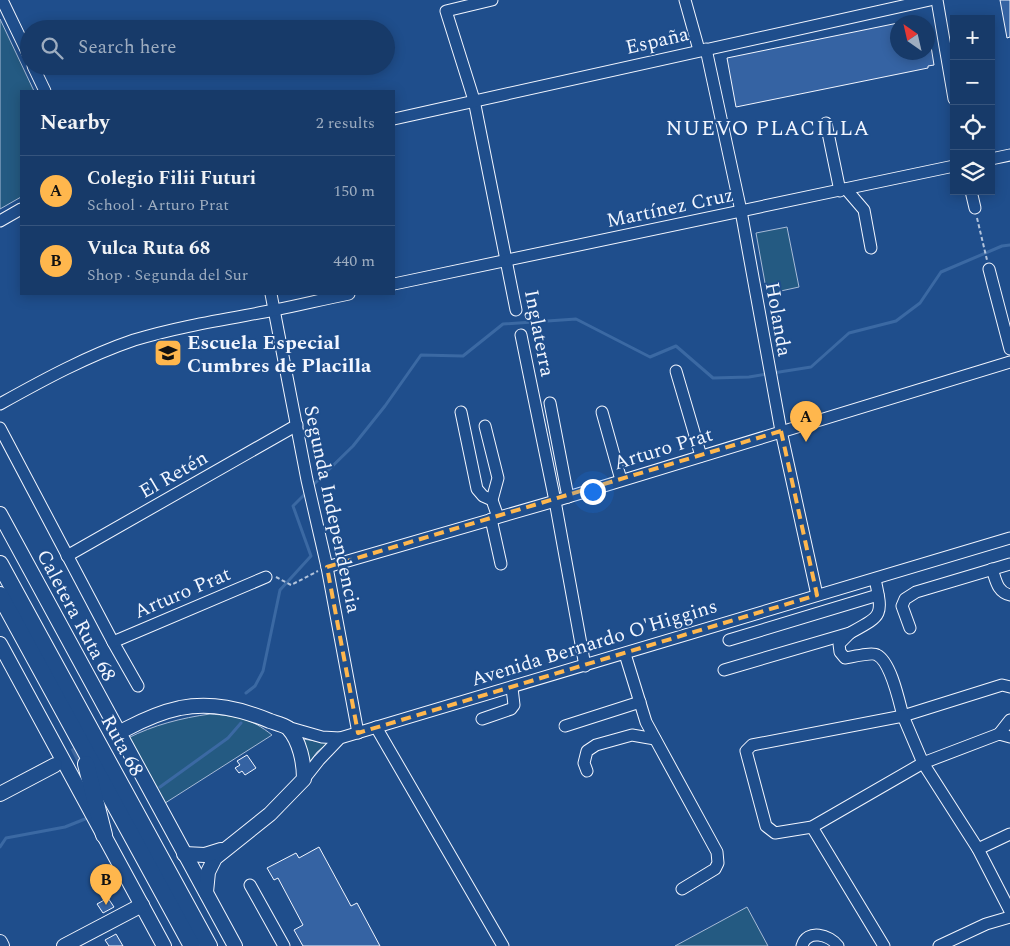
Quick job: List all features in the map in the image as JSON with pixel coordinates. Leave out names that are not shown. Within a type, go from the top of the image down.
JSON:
[{"type":"highway","name":"Ruta 68","points":[[0,564],[209,946]]},
{"type":"highway","name":"Ruta 68","points":[[0,595],[192,946]]},
{"type":"highway","points":[[79,740],[104,835]]},
{"type":"main road","name":"Caletera Ruta 68","points":[[0,514],[235,946]]},
{"type":"main road","points":[[0,644],[164,946]]},
{"type":"main road","points":[[126,729],[165,712],[178,709],[206,706],[234,708],[287,728],[302,756],[304,779],[270,814],[214,858],[206,878],[206,892]]},
{"type":"main road","points":[[0,794],[55,765]]},
{"type":"main road","points":[[184,854],[205,855],[226,848]]},
{"type":"main road","points":[[64,946],[142,905]]},
{"type":"main road","points":[[0,942],[2,946]]},
{"type":"street","points":[[2,0],[20,37]]},
{"type":"street","name":"Inglaterra","points":[[492,0],[446,11],[474,100],[508,260],[516,310]]},
{"type":"street","name":"Holanda","points":[[685,0],[702,50],[741,211],[781,432],[816,595]]},
{"type":"street","name":"España","points":[[395,119],[930,0]]},
{"type":"street","points":[[937,0],[950,75]]},
{"type":"street","points":[[37,75],[45,90]]},
{"type":"street","points":[[826,123],[843,190],[864,210],[871,248]]},
{"type":"street","points":[[995,158],[1010,155]]},
{"type":"street","name":"Martínez Cruz","points":[[395,284],[950,167]]},
{"type":"street","points":[[972,195],[975,208]]},
{"type":"street","points":[[0,221],[20,211]]},
{"type":"street","points":[[988,269],[1010,349]]},
{"type":"street","name":"Segunda Independencia","points":[[271,295],[307,480],[327,567],[358,733]]},
{"type":"street","points":[[0,404],[59,371],[133,341],[190,325],[344,295]]},
{"type":"street","name":"Inglaterra","points":[[521,335],[555,501],[585,666]]},
{"type":"street","name":"Arturo Prat","points":[[327,567],[555,501],[1010,362]]},
{"type":"street","points":[[676,371],[701,456]]},
{"type":"street","points":[[550,403],[568,497]]},
{"type":"street","points":[[462,412],[477,489],[483,496],[492,500]]},
{"type":"street","points":[[602,412],[622,480]]},
{"type":"street","name":"El Retén","points":[[67,556],[297,425]]},
{"type":"street","points":[[485,426],[498,478],[492,500],[501,564]]},
{"type":"street","points":[[0,428],[112,642],[138,686]]},
{"type":"street","name":"Avenida Bernardo O'Higgins","points":[[340,738],[1010,538]]},
{"type":"street","points":[[910,628],[902,606],[905,599],[916,592],[1010,564]]},
{"type":"street","points":[[992,569],[998,588],[1004,594],[1010,595]]},
{"type":"street","name":"Arturo Prat","points":[[112,642],[271,577]]},
{"type":"street","points":[[724,670],[850,633],[868,623],[878,615],[881,606],[875,579]]},
{"type":"street","points":[[729,640],[878,595]]},
{"type":"street","points":[[850,633],[840,644],[840,652],[845,658],[871,654],[876,655],[883,661],[890,673],[903,716],[923,763],[978,849],[1010,911]]},
{"type":"street","points":[[625,654],[646,722],[717,852],[718,863],[715,869],[682,889]]},
{"type":"street","points":[[1010,687],[1002,685],[903,716],[752,744],[746,751],[766,826],[775,833],[812,827],[923,763],[1005,735],[1010,720]]},
{"type":"street","points":[[482,719],[511,709],[514,706],[512,688]]},
{"type":"street","points":[[565,726],[640,702]]},
{"type":"street","points":[[376,727],[503,946]]},
{"type":"street","points":[[287,728],[322,737],[340,738]]},
{"type":"street","points":[[587,771],[584,763],[587,751],[596,745],[632,735],[655,739]]},
{"type":"street","points":[[304,779],[340,738]]},
{"type":"street","points":[[812,827],[884,946]]},
{"type":"street","points":[[978,849],[1010,834]]},
{"type":"street","points":[[250,885],[284,946]]},
{"type":"street","points":[[939,946],[986,924],[1010,917]]},
{"type":"street","points":[[802,946],[812,936],[827,936],[838,946]]},
{"type":"path","points":[[975,208],[988,269]]},
{"type":"path","points":[[271,577],[291,585],[327,567]]},
{"type":"highlighted area","points":[[781,431],[817,595],[358,733],[327,567]]},
{"type":"shaded area","points":[[0,19],[20,61],[20,75],[26,75],[34,90],[20,90],[20,198],[0,209]]},
{"type":"shaded area","points":[[787,227],[799,287],[767,294],[756,233]]},
{"type":"shaded area","points":[[210,714],[250,721],[272,735],[162,805],[128,738],[168,723]]},
{"type":"shaded area","points":[[303,739],[328,743],[317,752],[309,763]]},
{"type":"shaded area","points":[[747,907],[768,946],[675,946]]},
{"type":"building","points":[[1000,0],[1010,0],[1010,37],[1007,38]]},
{"type":"building","points":[[890,25],[890,60],[933,60],[934,65],[928,66],[928,68],[736,107],[727,58]]},
{"type":"building","points":[[247,755],[256,768],[245,775],[242,771],[239,773],[235,768],[240,765],[237,761]]},
{"type":"building","points":[[319,847],[351,906],[357,903],[380,946],[303,946],[294,930],[303,925],[278,878],[274,880],[267,868],[296,853],[299,858]]},
{"type":"building","points":[[108,898],[114,907],[103,913],[97,904]]},
{"type":"building","points":[[116,934],[123,946],[109,946],[105,940]]},
{"type":"waterway","points":[[773,373],[811,367],[849,333],[896,321],[920,303],[941,272],[1002,246],[1010,245]]},
{"type":"waterway","points":[[311,487],[353,446],[385,406],[421,355],[463,356],[503,324],[576,319],[650,357],[676,346],[713,378],[749,377],[767,374]]},
{"type":"waterway","points":[[246,693],[255,686],[263,671],[280,590],[311,556],[293,506],[307,492]]},
{"type":"waterway","points":[[160,787],[228,738],[241,723]]},
{"type":"waterway","points":[[0,847],[6,838],[65,827],[90,817]]},
{"type":"tunnel","points":[[55,765],[126,729]]},
{"type":"place","name":"Escuela Especial Cumbres de Placilla","points":[[168,353]]},
{"type":"place","name":"Colegio Filii Futuri","points":[[806,442]]},
{"type":"place","name":"Vulca Ruta 68","points":[[106,905]]},
{"type":"district","name":"NUEVO PLACILLA","points":[[768,128]]}]
